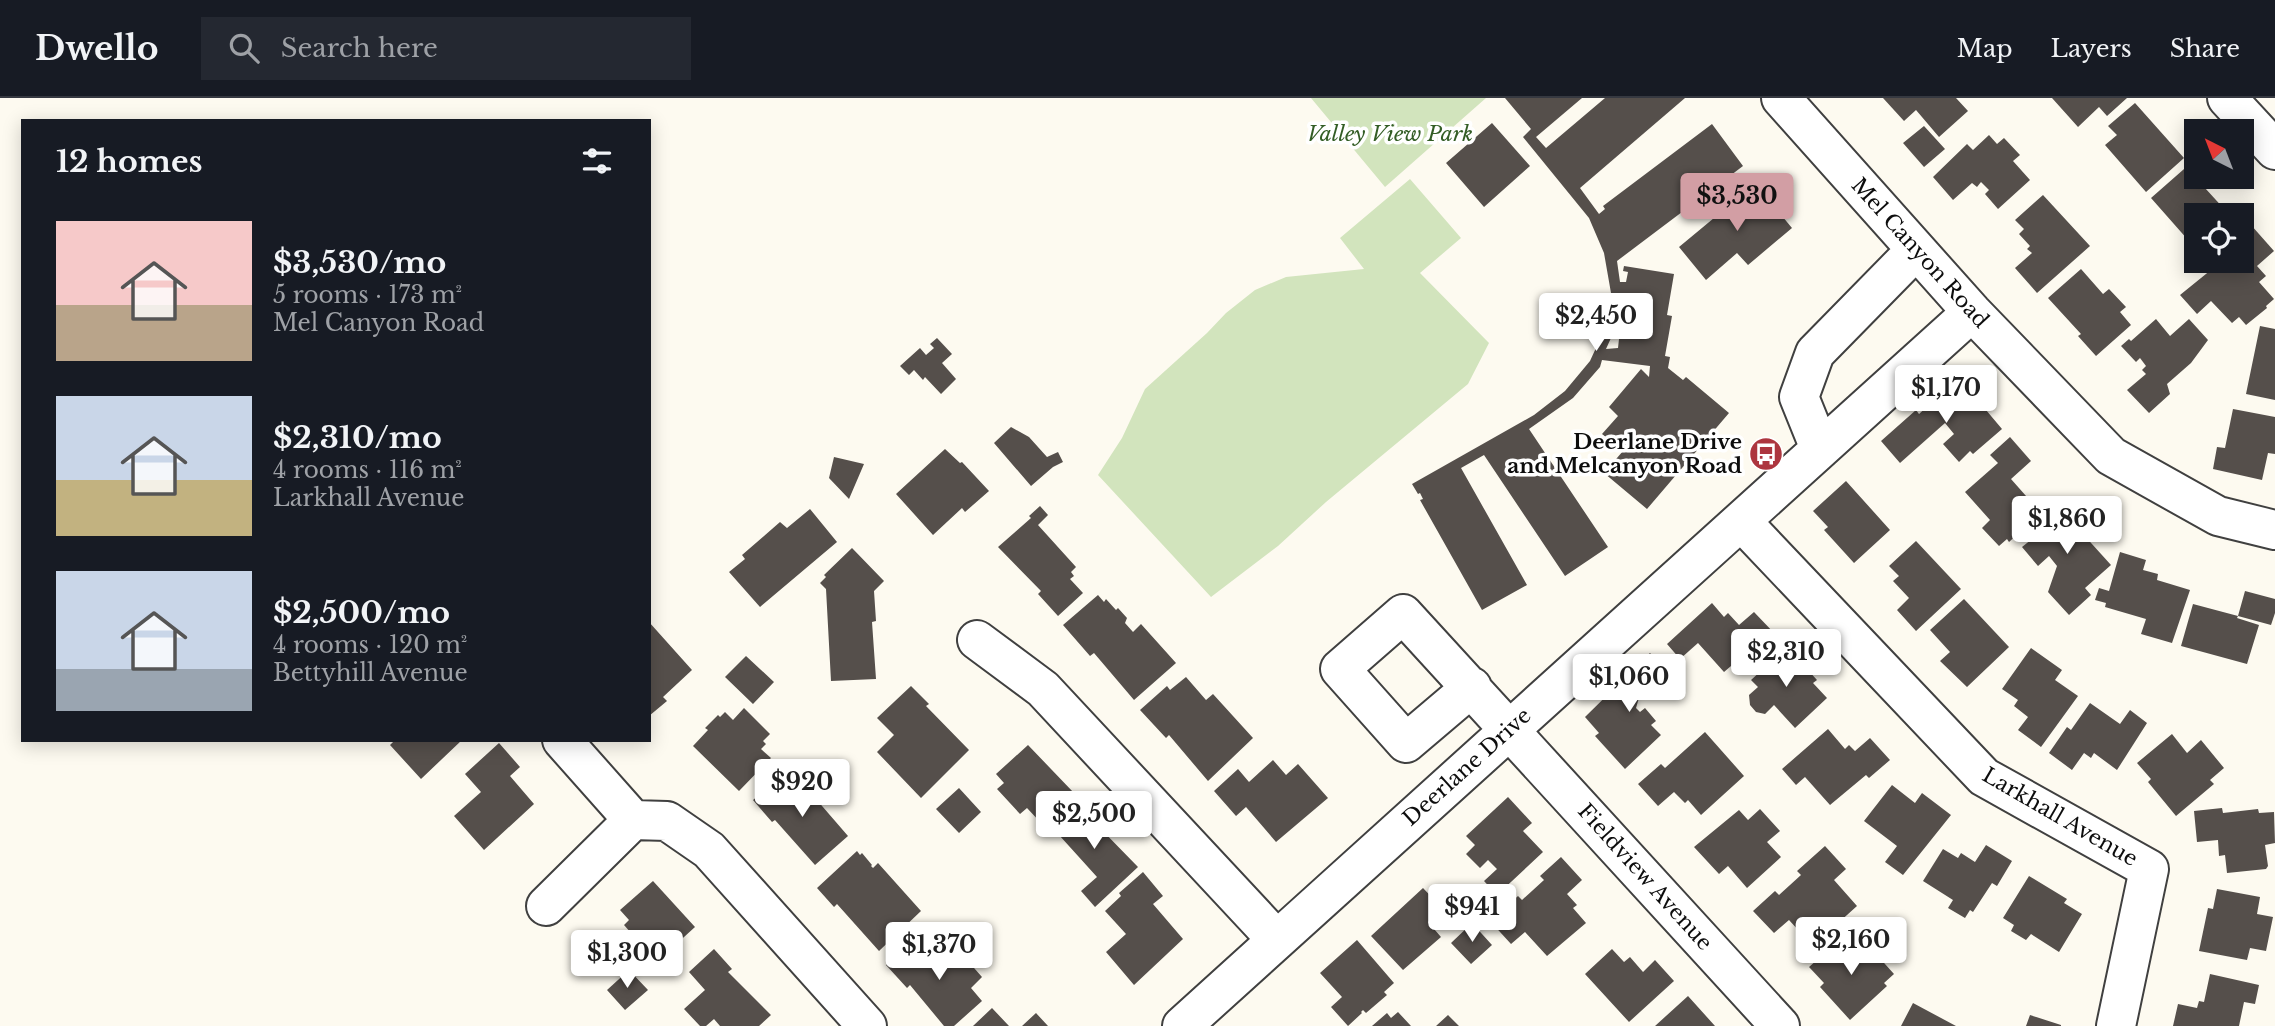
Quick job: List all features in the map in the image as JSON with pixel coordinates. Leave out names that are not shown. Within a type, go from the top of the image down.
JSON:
[{"type":"street","name":"Mel Canyon Road","points":[[1781,98],[1972,312],[2111,456],[2218,516],[2275,530]]},
{"type":"street","points":[[2227,98],[2275,150]]},
{"type":"street","points":[[1820,449],[1799,397],[1815,353],[1916,250]]},
{"type":"street","name":"Deerlane Drive","points":[[1182,1026],[1972,312]]},
{"type":"street","name":"Larkhall Avenue","points":[[1741,521],[1984,777],[2149,869],[2116,1026]]},
{"type":"street","points":[[976,640],[1043,689],[1277,940]]},
{"type":"street","name":"Fieldview Avenue","points":[[1472,687],[1780,1026]]},
{"type":"street","points":[[564,742],[633,820]]},
{"type":"street","points":[[546,906],[633,820],[667,821],[709,850],[867,1026]]},
{"type":"green space","name":"Valley View Park","points":[[1311,98],[1486,98],[1385,187]]},
{"type":"green space","points":[[1410,179],[1461,238],[1420,273],[1489,343],[1468,384],[1326,502],[1278,546],[1211,597],[1098,475],[1122,438],[1145,389],[1226,313],[1255,290],[1286,277],[1364,269],[1340,238]]},
{"type":"building","points":[[1505,98],[1582,98],[1536,137],[1546,148],[1605,98],[1685,98],[1580,188],[1599,214],[1605,209],[1603,206],[1712,124],[1743,166],[1617,261],[1620,282],[1626,282],[1628,272],[1623,271],[1624,266],[1674,274],[1667,315],[1672,316],[1665,356],[1670,357],[1668,368],[1683,380],[1686,377],[1729,413],[1647,509],[1604,473],[1623,451],[1602,434],[1618,416],[1609,407],[1641,369],[1649,377],[1650,366],[1602,360],[1600,367],[1573,398],[1529,429],[1608,547],[1565,576],[1484,455],[1461,468],[1527,585],[1482,610],[1420,500],[1423,499],[1420,493],[1418,494],[1412,484],[1534,415],[1565,391],[1590,361],[1606,326],[1611,293],[1604,253],[1589,218],[1523,137],[1531,129]],"holes":[[[1615,329],[1620,330],[1618,348],[1606,349]]]},
{"type":"building","points":[[1883,98],[1956,98],[1968,111],[1939,137],[1916,110],[1904,121]]},
{"type":"building","points":[[2052,98],[2127,98],[2107,116],[2099,107],[2078,127]]},
{"type":"building","points":[[2135,103],[2184,158],[2146,192],[2105,145],[2117,135],[2108,126]]},
{"type":"building","points":[[1492,123],[1530,166],[1484,207],[1446,163]]},
{"type":"building","points":[[1924,126],[1945,149],[1924,167],[1903,143]]},
{"type":"building","points":[[1989,135],[1997,144],[2004,138],[2020,155],[2013,161],[2030,180],[1998,209],[1985,194],[1989,190],[1981,182],[1977,187],[1972,183],[1953,200],[1933,177],[1967,144],[1973,150]]},
{"type":"building","points":[[2184,169],[2184,189],[2206,189],[2219,203],[2184,203],[2184,235],[2151,198]]},
{"type":"building","points":[[1755,184],[1792,228],[1748,265],[1737,253],[1706,280],[1679,247]]},
{"type":"building","points":[[2043,195],[2090,246],[2037,293],[2015,268],[2032,253],[2027,249],[2030,246],[2019,234],[2024,229],[2015,220]]},
{"type":"building","points":[[2254,228],[2274,251],[2257,266],[2266,276],[2259,282],[2274,299],[2246,325],[2239,317],[2232,323],[2211,301],[2197,314],[2180,295],[2207,273],[2254,273]]},
{"type":"building","points":[[2081,269],[2103,294],[2109,289],[2126,307],[2120,312],[2131,325],[2096,356],[2078,336],[2081,334],[2048,298]]},
{"type":"building","points":[[2156,319],[2170,336],[2189,319],[2208,340],[2191,363],[2167,384],[2170,394],[2149,413],[2127,390],[2146,374],[2142,370],[2146,366],[2140,358],[2136,362],[2121,346],[2129,339],[2131,341]]},
{"type":"building","points":[[2260,326],[2275,329],[2275,400],[2246,394]]},
{"type":"building","points":[[937,338],[952,354],[942,363],[956,379],[941,394],[925,377],[923,380],[914,370],[909,375],[900,366],[920,348],[926,355],[934,348],[930,344]]},
{"type":"building","points":[[1959,378],[2002,429],[1973,454],[1970,451],[1959,462],[1943,444],[1954,434],[1945,423],[1900,463],[1881,441],[1916,410],[1919,414]]},
{"type":"building","points":[[2233,409],[2275,417],[2275,454],[2268,453],[2262,480],[2213,469],[2217,447],[2225,448]]},
{"type":"building","points":[[1011,427],[1029,437],[1047,457],[1058,452],[1063,462],[1031,486],[994,443]]},
{"type":"building","points":[[2010,437],[2031,461],[2011,479],[2041,513],[2009,542],[2007,539],[1999,546],[1982,528],[1990,520],[1965,492],[1998,463],[1990,455]]},
{"type":"building","points":[[945,449],[962,462],[989,491],[965,512],[962,508],[933,535],[896,494]]},
{"type":"building","points":[[834,457],[864,464],[849,499],[829,478]]},
{"type":"building","points":[[1846,481],[1890,530],[1854,563],[1824,530],[1828,527],[1813,511]]},
{"type":"building","points":[[2068,501],[2090,526],[2082,533],[2111,565],[2085,588],[2091,595],[2069,615],[2048,592],[2057,566],[2049,556],[2038,566],[2022,547],[2032,539],[2029,535]]},
{"type":"building","points":[[1040,506],[1048,515],[1038,525],[1076,567],[1071,572],[1074,576],[1070,579],[1083,593],[1058,616],[1038,594],[1041,591],[998,547],[1031,518],[1029,516]]},
{"type":"building","points":[[810,509],[837,542],[760,607],[729,572],[745,559],[742,555],[780,522],[787,528]]},
{"type":"building","points":[[1916,541],[1961,589],[1916,631],[1897,610],[1909,598],[1893,581],[1899,576],[1889,566]]},
{"type":"building","points":[[852,548],[884,581],[874,591],[876,621],[872,622],[876,679],[831,681],[826,589],[820,583],[826,577],[824,575]]},
{"type":"building","points":[[2120,552],[2146,560],[2143,570],[2158,574],[2157,580],[2190,590],[2172,643],[2141,634],[2146,619],[2105,607],[2106,603],[2095,600],[2099,588],[2109,591]]},
{"type":"building","points":[[2245,591],[2275,599],[2275,613],[2271,625],[2238,616]]},
{"type":"building","points":[[1098,595],[1116,610],[1118,608],[1127,618],[1125,623],[1133,632],[1141,624],[1176,663],[1134,700],[1094,653],[1090,656],[1063,625]]},
{"type":"building","points":[[1964,599],[2009,647],[1967,687],[1940,661],[1950,652],[1930,630]]},
{"type":"building","points":[[1712,603],[1724,617],[1728,613],[1739,625],[1754,612],[1775,634],[1742,664],[1738,660],[1724,672],[1698,643],[1680,659],[1667,644]]},
{"type":"building","points":[[2193,604],[2238,616],[2237,618],[2259,625],[2247,664],[2181,646]]},
{"type":"building","points":[[651,624],[692,670],[663,697],[667,701],[651,714]]},
{"type":"building","points":[[1787,647],[1817,680],[1813,683],[1827,698],[1795,728],[1774,705],[1765,714],[1756,712],[1750,705],[1749,695],[1758,687],[1751,680]]},
{"type":"building","points":[[2031,648],[2062,670],[2055,680],[2078,696],[2041,747],[2018,730],[2028,717],[2014,706],[2018,700],[2002,689]]},
{"type":"building","points":[[1650,653],[1672,677],[1663,685],[1648,685],[1641,691],[1636,708],[1640,712],[1645,708],[1656,721],[1651,725],[1661,735],[1625,769],[1595,736],[1599,733],[1585,717]]},
{"type":"building","points":[[746,656],[774,682],[753,704],[725,677]]},
{"type":"building","points":[[1186,677],[1206,700],[1213,694],[1253,738],[1208,781],[1169,735],[1166,738],[1140,710],[1167,686],[1170,690]]},
{"type":"building","points":[[911,686],[929,704],[926,706],[969,750],[921,798],[877,752],[894,735],[877,718]]},
{"type":"building","points":[[2090,703],[2120,724],[2130,710],[2147,723],[2117,770],[2094,753],[2091,758],[2084,753],[2072,770],[2049,753],[2067,727],[2071,730]]},
{"type":"building","points":[[744,708],[770,734],[763,741],[766,744],[761,749],[771,758],[739,791],[693,746],[718,715],[720,717],[725,712],[733,720]]},
{"type":"building","points":[[1828,729],[1845,749],[1849,745],[1855,751],[1870,738],[1890,760],[1869,778],[1866,775],[1830,805],[1805,777],[1796,785],[1782,769]]},
{"type":"building","points":[[1705,732],[1744,776],[1701,815],[1688,800],[1685,803],[1674,792],[1658,806],[1638,784],[1661,764],[1665,768]]},
{"type":"building","points":[[2172,734],[2187,753],[2201,740],[2224,768],[2210,780],[2214,784],[2176,816],[2148,782],[2151,779],[2137,763]]},
{"type":"building","points":[[393,742],[460,742],[421,779],[390,745]]},
{"type":"building","points":[[499,743],[520,767],[510,776],[534,804],[484,850],[454,816],[481,792],[465,774]]},
{"type":"building","points":[[1028,745],[1074,793],[1041,823],[1027,808],[1020,814],[997,789],[1004,783],[996,774]]},
{"type":"building","points":[[1273,760],[1286,775],[1298,764],[1328,798],[1276,842],[1246,807],[1236,816],[1214,791],[1238,769],[1249,782]]},
{"type":"building","points":[[779,778],[794,795],[806,784],[848,836],[815,865],[775,820],[772,822],[753,800]]},
{"type":"building","points":[[1892,785],[1915,803],[1922,793],[1951,815],[1903,875],[1885,862],[1897,846],[1864,821]]},
{"type":"building","points":[[959,788],[981,812],[959,833],[936,809]]},
{"type":"building","points":[[1508,797],[1532,823],[1523,831],[1543,852],[1497,895],[1484,881],[1497,869],[1488,860],[1480,868],[1466,854],[1475,845],[1466,836]]},
{"type":"building","points":[[1079,799],[1099,821],[1096,824],[1138,867],[1095,907],[1081,891],[1097,877],[1050,825]]},
{"type":"building","points":[[2222,808],[2223,813],[2258,809],[2259,813],[2274,812],[2275,843],[2265,845],[2268,866],[2266,869],[2227,873],[2225,855],[2219,856],[2218,840],[2197,842],[2194,811]]},
{"type":"building","points":[[1760,809],[1780,831],[1767,842],[1781,857],[1747,888],[1728,866],[1719,874],[1694,847],[1739,810],[1748,820]]},
{"type":"building","points":[[1986,845],[2012,861],[1997,886],[1992,883],[1973,912],[1970,910],[1965,918],[1948,908],[1953,900],[1923,881],[1943,849],[1958,858],[1961,853],[1975,862]]},
{"type":"building","points":[[1825,846],[1846,869],[1834,880],[1857,906],[1817,942],[1804,929],[1800,932],[1789,920],[1774,933],[1753,911],[1775,891],[1779,895],[1801,875],[1797,871]]},
{"type":"building","points":[[857,851],[860,855],[862,853],[873,868],[878,863],[921,911],[879,951],[837,904],[834,907],[817,888]]},
{"type":"building","points":[[1561,857],[1582,880],[1567,894],[1577,905],[1573,908],[1586,923],[1547,956],[1525,932],[1511,944],[1490,921],[1518,896],[1522,900],[1544,880],[1540,876]]},
{"type":"building","points":[[1143,872],[1163,896],[1153,904],[1183,939],[1134,985],[1106,952],[1126,934],[1105,911],[1121,896],[1119,893]]},
{"type":"building","points":[[2029,876],[2067,899],[2064,903],[2082,914],[2059,952],[2031,934],[2026,940],[2011,931],[2014,925],[2003,918]]},
{"type":"building","points":[[653,881],[695,927],[662,957],[651,944],[645,949],[624,925],[629,920],[620,910]]},
{"type":"building","points":[[1423,888],[1442,908],[1428,922],[1441,937],[1403,970],[1371,936]]},
{"type":"building","points":[[2217,889],[2260,897],[2257,914],[2273,917],[2266,951],[2250,948],[2247,960],[2199,951],[2208,908],[2213,909]]},
{"type":"building","points":[[1472,923],[1492,945],[1471,964],[1451,943]]},
{"type":"building","points":[[1843,937],[1866,963],[1876,954],[1894,974],[1884,983],[1887,986],[1850,1020],[1820,987],[1824,983],[1809,967]]},
{"type":"building","points":[[1357,940],[1394,983],[1384,992],[1387,995],[1366,1013],[1363,1010],[1348,1026],[1331,1007],[1342,997],[1320,973]]},
{"type":"building","points":[[912,942],[923,954],[928,950],[933,954],[937,951],[947,961],[959,951],[982,977],[971,988],[982,1001],[954,1026],[944,1026],[910,985],[907,988],[886,965]]},
{"type":"building","points":[[714,949],[732,969],[728,972],[771,1015],[759,1026],[720,1026],[714,1019],[706,1026],[700,1026],[684,1009],[705,990],[689,972]]},
{"type":"building","points":[[1612,949],[1624,962],[1630,957],[1643,972],[1655,960],[1674,981],[1629,1022],[1585,974]]},
{"type":"building","points":[[629,970],[648,990],[625,1010],[607,990]]},
{"type":"building","points":[[2210,974],[2259,985],[2255,1004],[2244,1002],[2239,1026],[2173,1026],[2178,1004],[2197,1008],[2199,1001],[2204,1002]]},
{"type":"building","points":[[1688,996],[1715,1026],[1655,1026]]},
{"type":"building","points":[[1913,1003],[1956,1026],[1901,1026]]},
{"type":"building","points":[[992,1008],[1009,1026],[973,1026]]},
{"type":"building","points":[[1398,1012],[1411,1026],[1372,1026],[1387,1013],[1391,1018]]},
{"type":"building","points":[[1036,1013],[1048,1026],[1022,1026]]},
{"type":"building","points":[[1448,1015],[1459,1026],[1436,1026]]},
{"type":"building","points":[[2030,1015],[2061,1025],[2061,1026],[2026,1026]]},
{"type":"place","name":"Deerlane Drive and Melcanyon Road","points":[[1766,454]]}]
